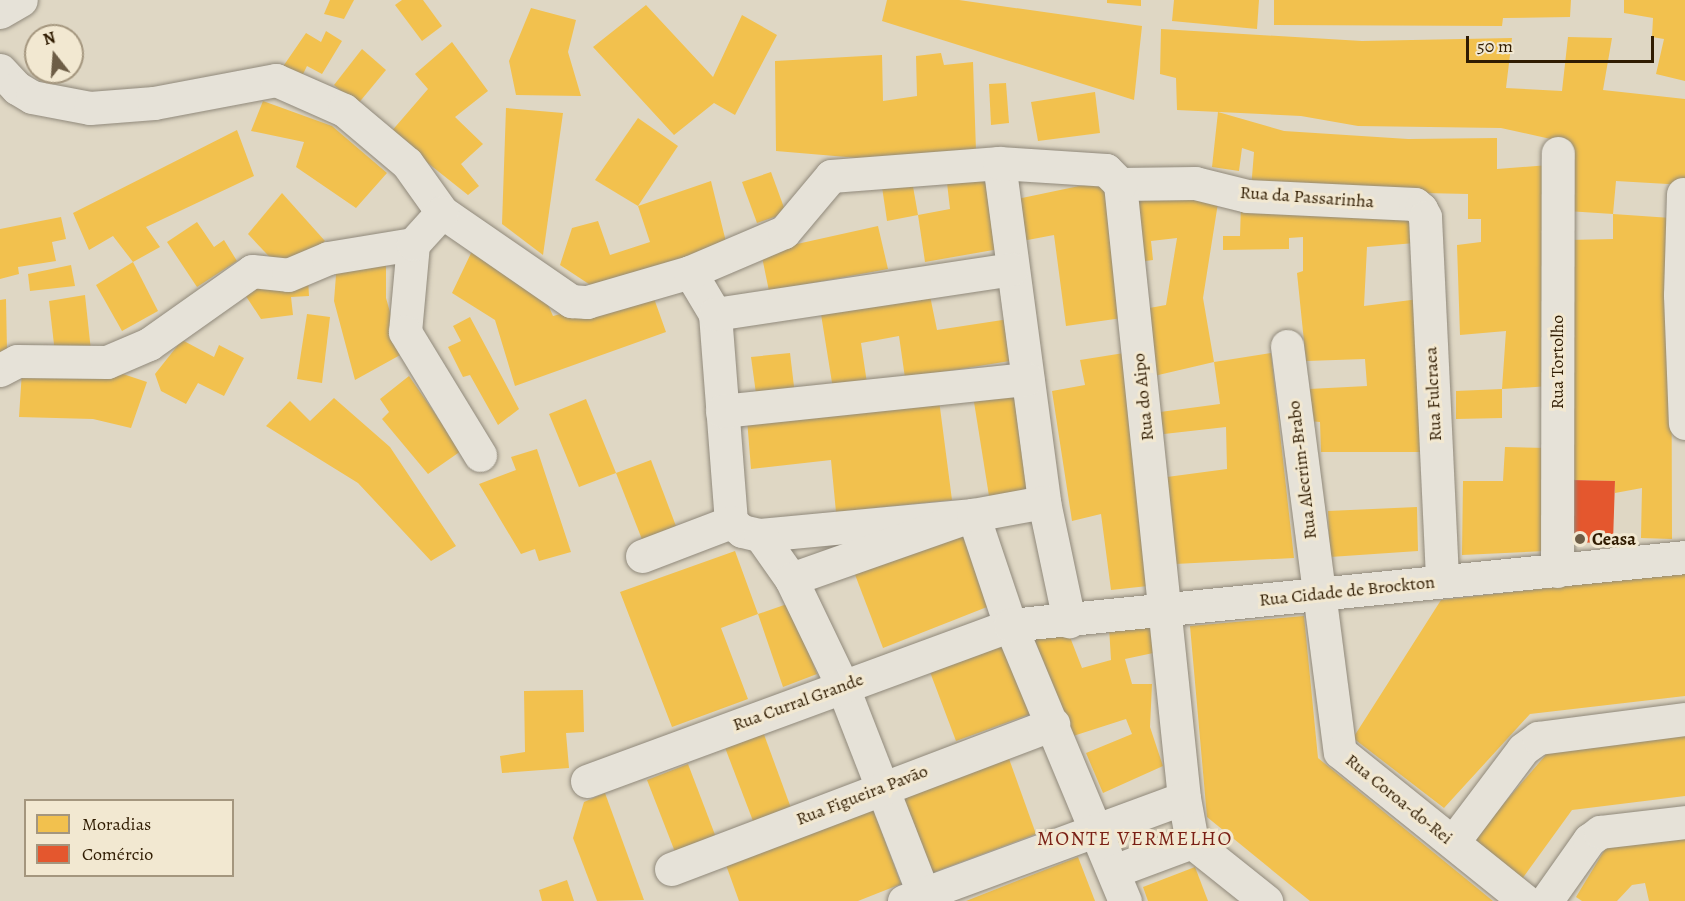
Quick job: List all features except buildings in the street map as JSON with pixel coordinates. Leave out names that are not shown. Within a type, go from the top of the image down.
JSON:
[{"type":"street","points":[[0,12],[21,0]]},
{"type":"street","points":[[0,70],[32,97],[90,108],[154,103],[276,80],[344,110],[407,163],[442,212],[571,301],[587,302],[690,272],[784,232],[831,176],[999,163],[1106,171],[1120,184]]},
{"type":"street","name":"Rua Tortolho","points":[[1557,571],[1558,153]]},
{"type":"street","points":[[999,163],[1044,502],[1069,621]]},
{"type":"street","name":"Rua da Passarinha","points":[[1120,184],[1195,183],[1247,196],[1415,204],[1421,209]]},
{"type":"street","name":"Rua do Aipo","points":[[1120,184],[1184,798],[1192,842]]},
{"type":"street","points":[[1683,194],[1680,295],[1685,423]]},
{"type":"street","name":"Rua Fulcraea","points":[[1421,209],[1425,218],[1442,580]]},
{"type":"street","points":[[442,212],[413,244],[405,332],[480,455]]},
{"type":"street","points":[[0,370],[17,362],[107,362],[149,344],[252,271],[288,276],[328,258],[413,244]]},
{"type":"street","points":[[715,314],[1012,268]]},
{"type":"street","points":[[690,272],[708,297],[715,314],[731,522],[742,531],[760,535],[973,515],[1044,502]]},
{"type":"street","name":"Rua Alecrim-Brabo","points":[[1287,346],[1317,595]]},
{"type":"street","points":[[722,411],[1027,379]]},
{"type":"street","points":[[791,579],[973,515]]},
{"type":"street","points":[[973,515],[1010,625],[1097,827],[1125,901]]},
{"type":"street","points":[[642,556],[731,522]]},
{"type":"street","points":[[760,535],[791,579],[842,685],[883,786],[913,897],[1097,827],[1184,798]]},
{"type":"street","name":"Rua Cidade de Brockton","points":[[1010,625],[1069,621],[1442,580],[1557,571],[1685,557]]},
{"type":"street","name":"Rua Coroa-do-Rei","points":[[1317,595],[1340,752],[1525,901]]},
{"type":"street","name":"Rua Curral Grande","points":[[587,781],[842,685],[1010,625]]},
{"type":"street","points":[[1453,842],[1522,749],[1538,738],[1685,719]]},
{"type":"street","name":"Rua Figueira Pavão","points":[[672,869],[883,786],[1053,724]]},
{"type":"street","points":[[1546,901],[1589,840],[1600,832],[1685,822]]},
{"type":"street","points":[[1114,871],[1192,842],[1266,901]]},
{"type":"place","name":"Ceasa","points":[[1580,539]]},
{"type":"district","name":"MONTE VERMELHO","points":[[1135,838]]}]
